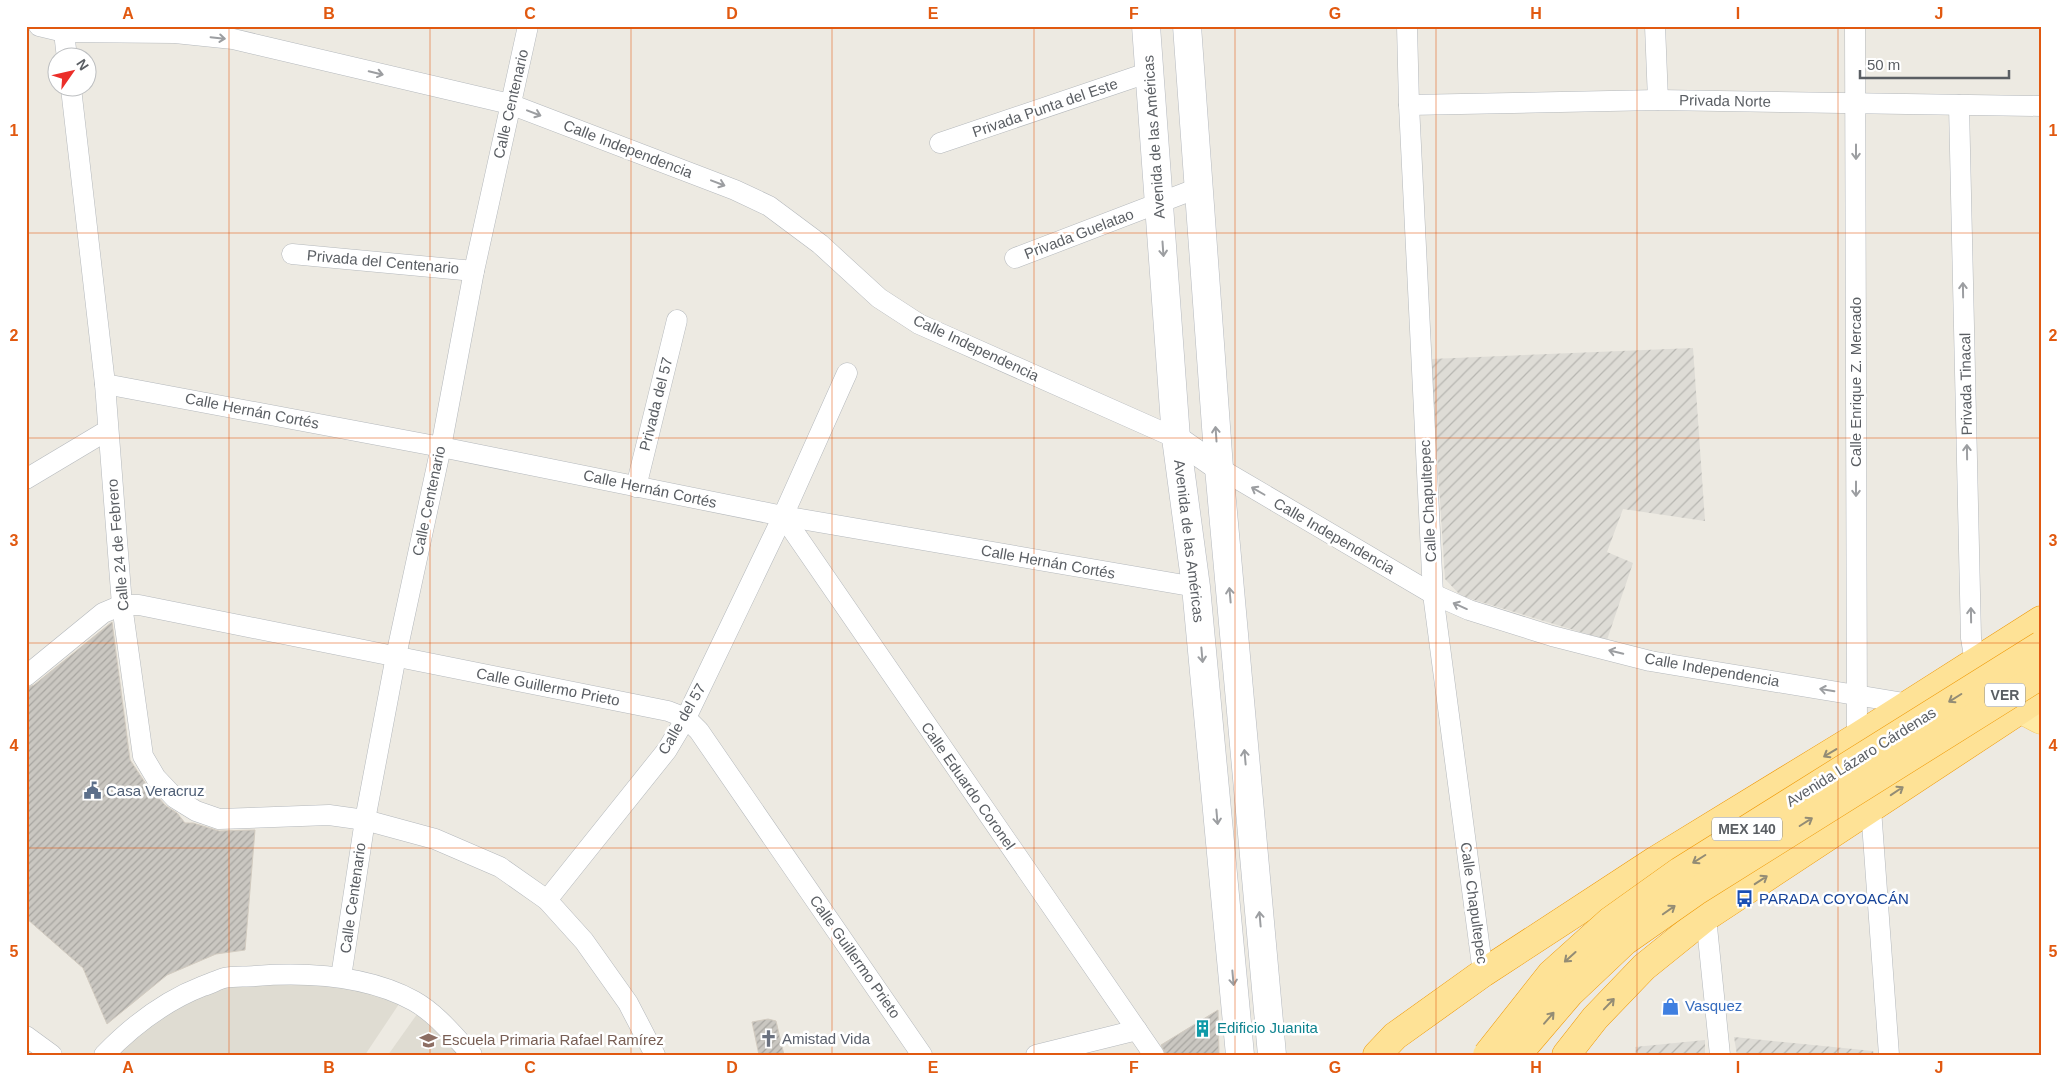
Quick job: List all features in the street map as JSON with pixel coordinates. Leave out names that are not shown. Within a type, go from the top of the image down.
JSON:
[{"type":"highway","name":"MEX 140","points":[[1378,1055],[1395,1036],[1483,973],[1656,860],[1910,704],[2041,620]]},
{"type":"highway","name":"Avenida Lázaro Cárdenas","points":[[1487,1055],[1551,974],[1610,921],[1680,871],[2041,645]]},
{"type":"highway","name":"Avenida Lázaro Cárdenas","points":[[1517,1055],[1570,993],[1625,941],[1695,892],[2041,675]]},
{"type":"highway","name":"MEX 140","points":[[1566,1055],[1596,1018],[1644,967],[1706,917],[1870,809],[2034,708]]},
{"type":"highway","points":[[1409,1045],[1596,913],[1656,860]]},
{"type":"main road","name":"Avenida de las Américas","points":[[1146,26],[1176,438],[1196,587],[1240,1055]]},
{"type":"main road","points":[[1187,26],[1219,468],[1272,1055]]},
{"type":"main road","name":"VER","points":[[2002,645],[2024,670],[2041,683]]},
{"type":"main road","name":"VER","points":[[1975,663],[1994,686],[2034,708]]},
{"type":"street","name":"Calle Independencia","points":[[39,26],[64,32],[175,33],[233,39],[510,104],[734,190],[769,206],[820,244],[879,298],[919,324],[1176,438],[1219,468],[1433,594],[1469,610],[1552,636],[1650,660],[1910,704]]},
{"type":"street","name":"Calle Centenario","points":[[342,977],[364,820],[396,656],[441,446],[474,271],[510,104],[526,43],[528,26]]},
{"type":"street","name":"Calle Chapultepec","points":[[1407,26],[1409,106],[1433,594],[1483,973]]},
{"type":"street","points":[[1655,26],[1658,100]]},
{"type":"street","name":"Calle Enrique Z. Mercado","points":[[1855,26],[1857,737]]},
{"type":"street","points":[[64,32],[66,48]]},
{"type":"street","name":"Privada Punta del Este","points":[[940,143],[1150,72]]},
{"type":"street","name":"Calle 24 de Febrero","points":[[72,98],[105,384],[122,605],[143,756],[156,778],[175,798],[196,812],[219,819],[329,816],[364,820],[434,839],[500,867],[547,900],[584,941],[628,1003],[655,1055]]},
{"type":"street","name":"Privada Norte","points":[[1409,106],[1658,100],[2041,106]]},
{"type":"street","name":"Privada Tinacal","points":[[1959,105],[1971,638],[1975,663]]},
{"type":"street","name":"Privada Guelatao","points":[[1015,258],[1198,188]]},
{"type":"street","name":"Privada del Centenario","points":[[292,254],[474,271]]},
{"type":"street","name":"Privada del 57","points":[[636,487],[677,320]]},
{"type":"street","points":[[783,516],[847,372]]},
{"type":"street","name":"Calle Hernán Cortés","points":[[105,384],[441,446],[783,516],[1196,587]]},
{"type":"street","points":[[26,479],[108,430]]},
{"type":"street","name":"Calle del 57","points":[[547,900],[667,750],[686,718],[783,516]]},
{"type":"street","name":"Calle Eduardo Coronel","points":[[783,516],[1154,1055]]},
{"type":"street","name":"Calle Guillermo Prieto","points":[[26,676],[103,612],[122,605],[139,605],[668,711],[686,718],[699,731],[922,1055]]},
{"type":"street","points":[[1870,809],[1889,1055]]},
{"type":"street","points":[[1706,917],[1720,1055]]},
{"type":"street","points":[[104,1055],[150,1013],[184,994],[224,978],[284,974],[342,977],[378,986],[414,1001],[440,1021],[472,1055]]},
{"type":"street","points":[[1036,1055],[1137,1030]]},
{"type":"street","points":[[26,1036],[52,1055]]},
{"type":"shaded area","points":[[1693,348],[1705,521],[1623,509],[1607,552],[1633,563],[1607,640],[1461,596],[1445,579],[1431,359]]},
{"type":"shaded area","points":[[292,970],[403,998],[365,1055],[116,1055],[169,1008],[234,975]]},
{"type":"shaded area","name":"Escuela Primaria Rafael Ramírez","points":[[420,1010],[471,1055],[388,1055]]},
{"type":"shaded area","points":[[1734,1037],[1873,1051],[1874,1055],[1737,1055]]},
{"type":"shaded area","points":[[1705,1040],[1705,1055],[1636,1055],[1635,1047]]},
{"type":"building","name":"Casa Veracruz","points":[[112,622],[130,760],[146,784],[185,823],[193,823],[219,831],[255,830],[245,950],[216,954],[167,975],[107,1024],[83,968],[26,918],[26,688],[34,685]]},
{"type":"building","name":"Edificio Juanita","points":[[1218,1010],[1219,1055],[1166,1055],[1161,1045]]},
{"type":"building","name":"Amistad Vida","points":[[768,1019],[776,1021],[784,1055],[759,1055],[752,1022]]},
{"type":"place","name":"Casa Veracruz","points":[[92,791]]},
{"type":"place","name":"PARADA COYOACÁN","points":[[1745,899]]},
{"type":"place","name":"Vasquez","points":[[1671,1006]]},
{"type":"place","name":"Edificio Juanita","points":[[1203,1028]]},
{"type":"place","name":"Amistad Vida","points":[[768,1039]]},
{"type":"place","name":"Escuela Primaria Rafael Ramírez","points":[[428,1040]]}]
